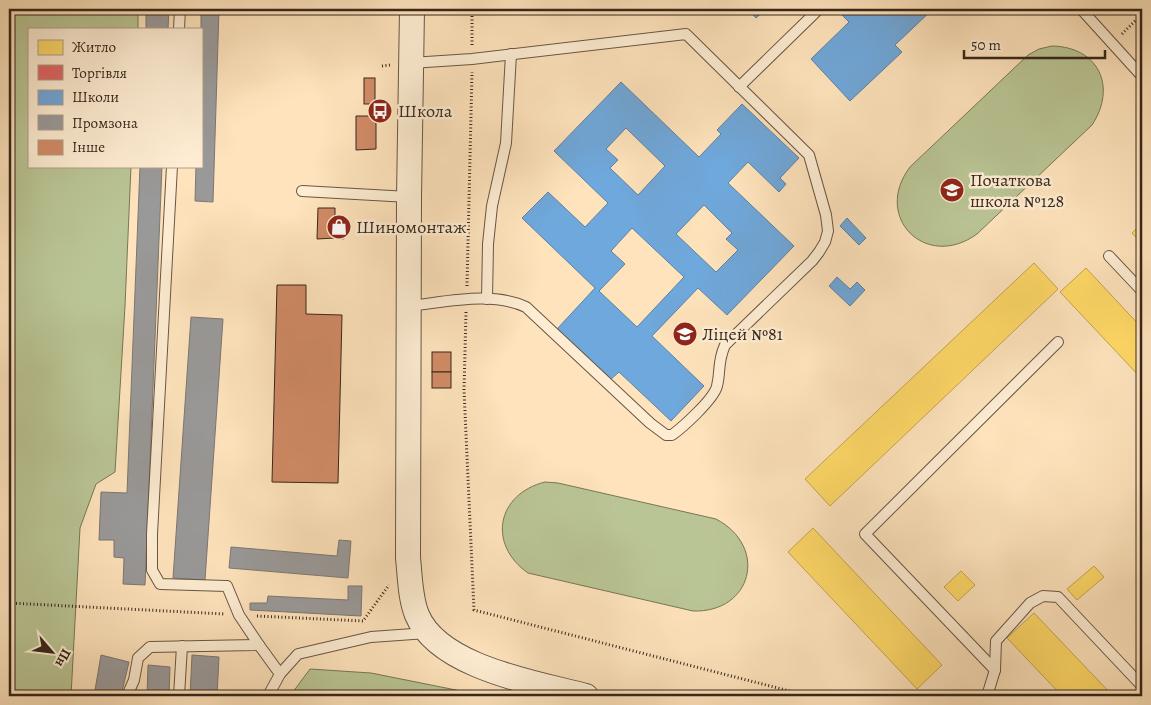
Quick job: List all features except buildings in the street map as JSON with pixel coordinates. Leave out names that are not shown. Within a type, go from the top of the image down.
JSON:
[{"type":"street","points":[[412,9],[409,196],[408,558],[417,615],[428,633],[447,649],[471,664],[508,676],[586,696]]},
{"type":"lane","points":[[179,28],[180,9]]},
{"type":"lane","points":[[739,87],[819,9]]},
{"type":"lane","points":[[1081,9],[1139,72]]},
{"type":"lane","points":[[409,306],[487,299],[517,302],[526,307],[650,422],[666,435],[672,435],[683,427],[715,393],[719,357],[725,345],[812,261],[825,242],[828,231],[826,215],[810,155],[686,34],[472,59],[411,63]]},
{"type":"lane","points":[[487,299],[488,244],[492,206],[506,143],[511,54]]},
{"type":"lane","points":[[172,168],[152,534],[152,570],[160,584],[227,586],[239,615],[280,674]]},
{"type":"lane","points":[[302,190],[409,196]]},
{"type":"lane","points":[[1110,256],[1142,290]]},
{"type":"lane","points":[[995,670],[864,534],[1058,342]]},
{"type":"lane","points":[[987,696],[995,670],[996,641],[1030,603],[1043,596],[1058,597],[1142,686]]},
{"type":"lane","points":[[268,696],[280,674],[298,654],[371,637],[428,633]]},
{"type":"lane","points":[[127,696],[134,680],[138,658],[150,647],[259,645]]},
{"type":"lane","points":[[179,696],[182,646]]},
{"type":"path","points":[[472,9],[464,390],[474,610],[809,696]]},
{"type":"path","points":[[1113,43],[1142,14]]},
{"type":"path","points":[[9,603],[364,622],[408,558]]},
{"type":"green space","points":[[9,9],[138,9],[138,28],[28,28],[28,168],[131,168],[115,472],[96,484],[80,528],[71,696],[9,696]]},
{"type":"green space","points":[[1052,46],[1068,48],[1082,53],[1092,61],[1099,72],[1103,84],[1103,97],[1092,125],[977,234],[958,244],[940,246],[923,242],[910,233],[901,220],[897,204],[900,186],[910,167],[1028,55],[1039,49]]},
{"type":"green space","points":[[545,482],[558,483],[716,519],[733,531],[743,545],[748,561],[746,576],[740,590],[729,601],[713,609],[693,611],[528,573],[515,561],[507,548],[503,535],[503,521],[508,508],[516,497],[529,488]]},
{"type":"green space","points":[[310,669],[371,673],[486,696],[290,696]]},
{"type":"place","name":"Школа","points":[[380,111]]},
{"type":"place","name":"Початкова школа №128","points":[[952,190]]},
{"type":"place","name":"Шиномонтаж","points":[[339,227]]},
{"type":"place","name":"Ліцей №81","points":[[685,334]]}]
